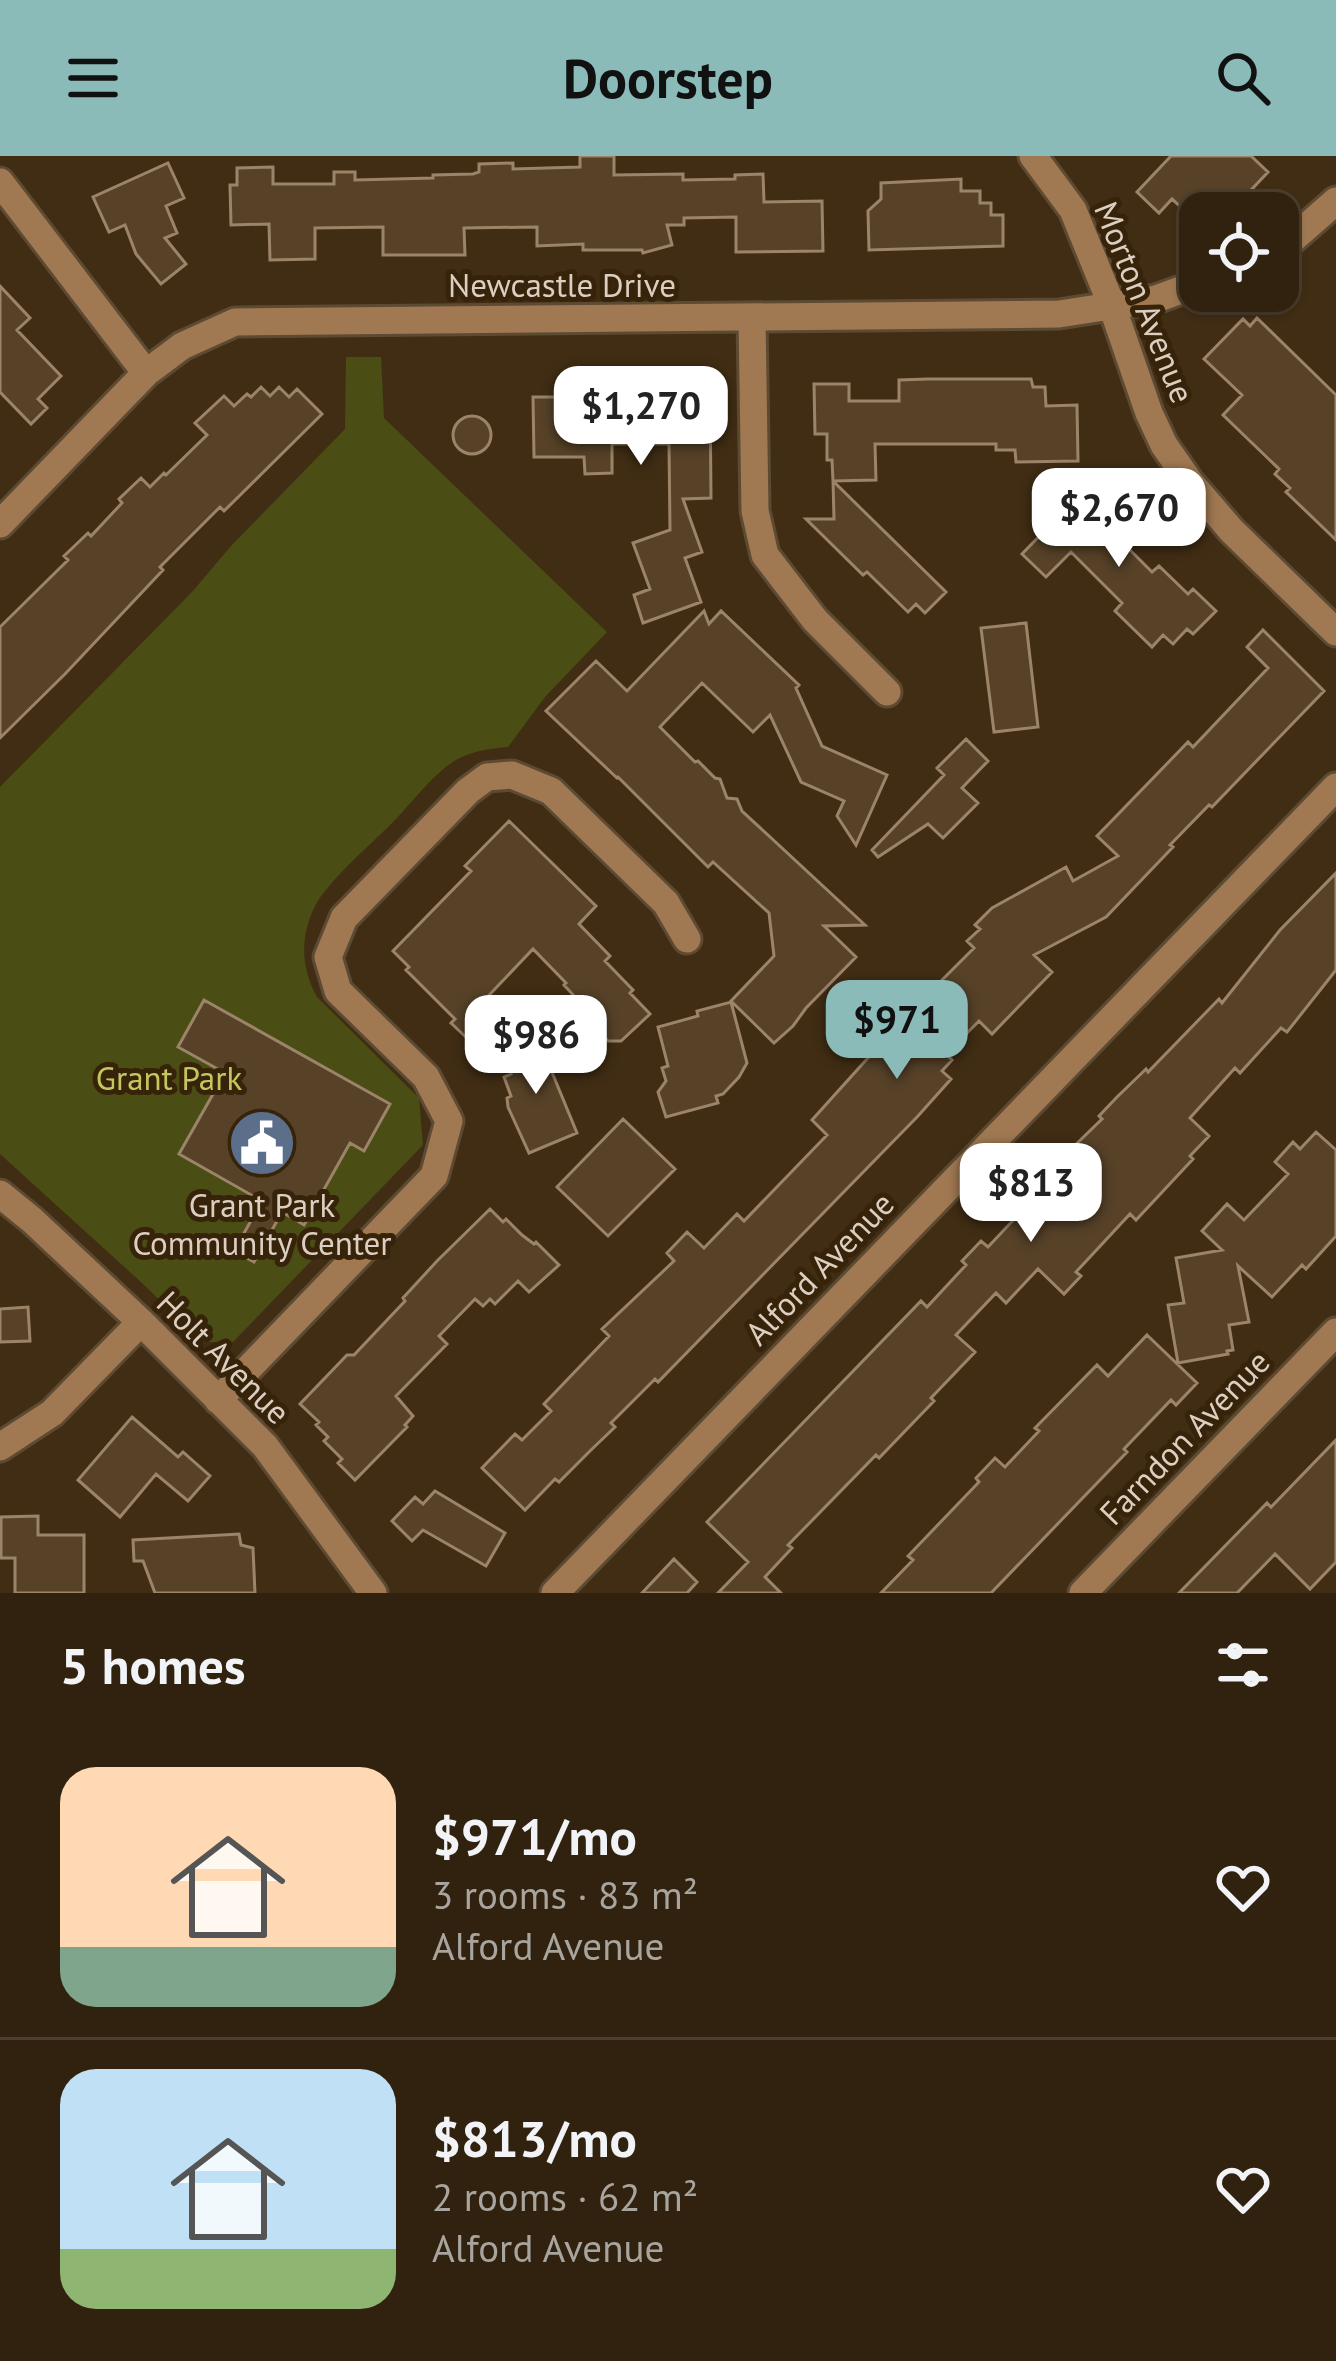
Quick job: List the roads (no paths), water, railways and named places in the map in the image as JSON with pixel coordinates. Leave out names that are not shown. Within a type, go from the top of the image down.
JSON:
[{"type":"street","name":"Morton Avenue","points":[[1033,156],[1073,209],[1149,413],[1177,463],[1231,530],[1336,632]]},
{"type":"street","points":[[0,182],[146,373]]},
{"type":"street","points":[[1299,234],[1336,201]]},
{"type":"street","name":"Newcastle Drive","points":[[0,524],[146,373],[182,346],[236,322],[1059,314],[1179,290]]},
{"type":"street","points":[[752,318],[755,511],[765,556],[815,620],[887,692]]},
{"type":"street","points":[[218,1400],[434,1176],[449,1121],[426,1077],[338,991],[328,957],[344,918],[468,790],[487,777],[512,775],[551,791],[666,903],[687,939]]},
{"type":"street","name":"Alford Avenue","points":[[554,1593],[1336,788]]},
{"type":"street","name":"Holt Avenue","points":[[0,1194],[141,1322],[265,1447],[373,1593]]},
{"type":"street","points":[[0,1448],[52,1413],[141,1322]]},
{"type":"street","name":"Farndon Avenue","points":[[1083,1593],[1336,1332]]},
{"type":"place","name":"Grant Park Community Center","points":[[262,1143]]},
{"type":"park label","name":"Grant Park","points":[[169,1077]]}]
